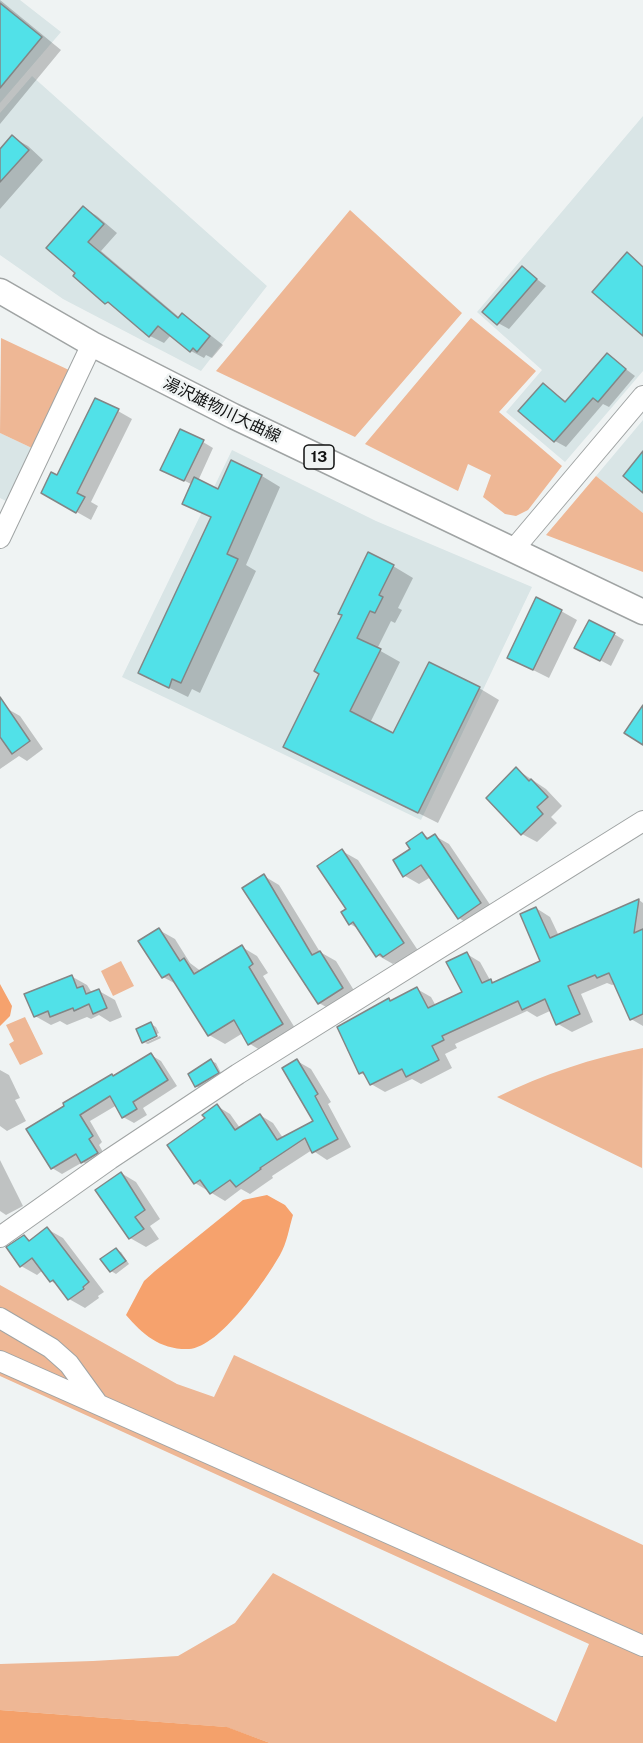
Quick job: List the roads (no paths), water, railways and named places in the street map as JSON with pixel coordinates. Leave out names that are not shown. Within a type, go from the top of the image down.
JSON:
[{"type":"main road","name":"湯沢雄物川大曲線","points":[[0,291],[92,345],[233,416],[643,612]]},
{"type":"street","points":[[0,537],[92,345]]},
{"type":"street","points":[[513,550],[643,396]]},
{"type":"street","points":[[0,1237],[238,1074],[643,821]]},
{"type":"street","points":[[0,1318],[51,1348],[69,1364],[98,1404]]},
{"type":"street","points":[[0,1361],[643,1646]]}]
